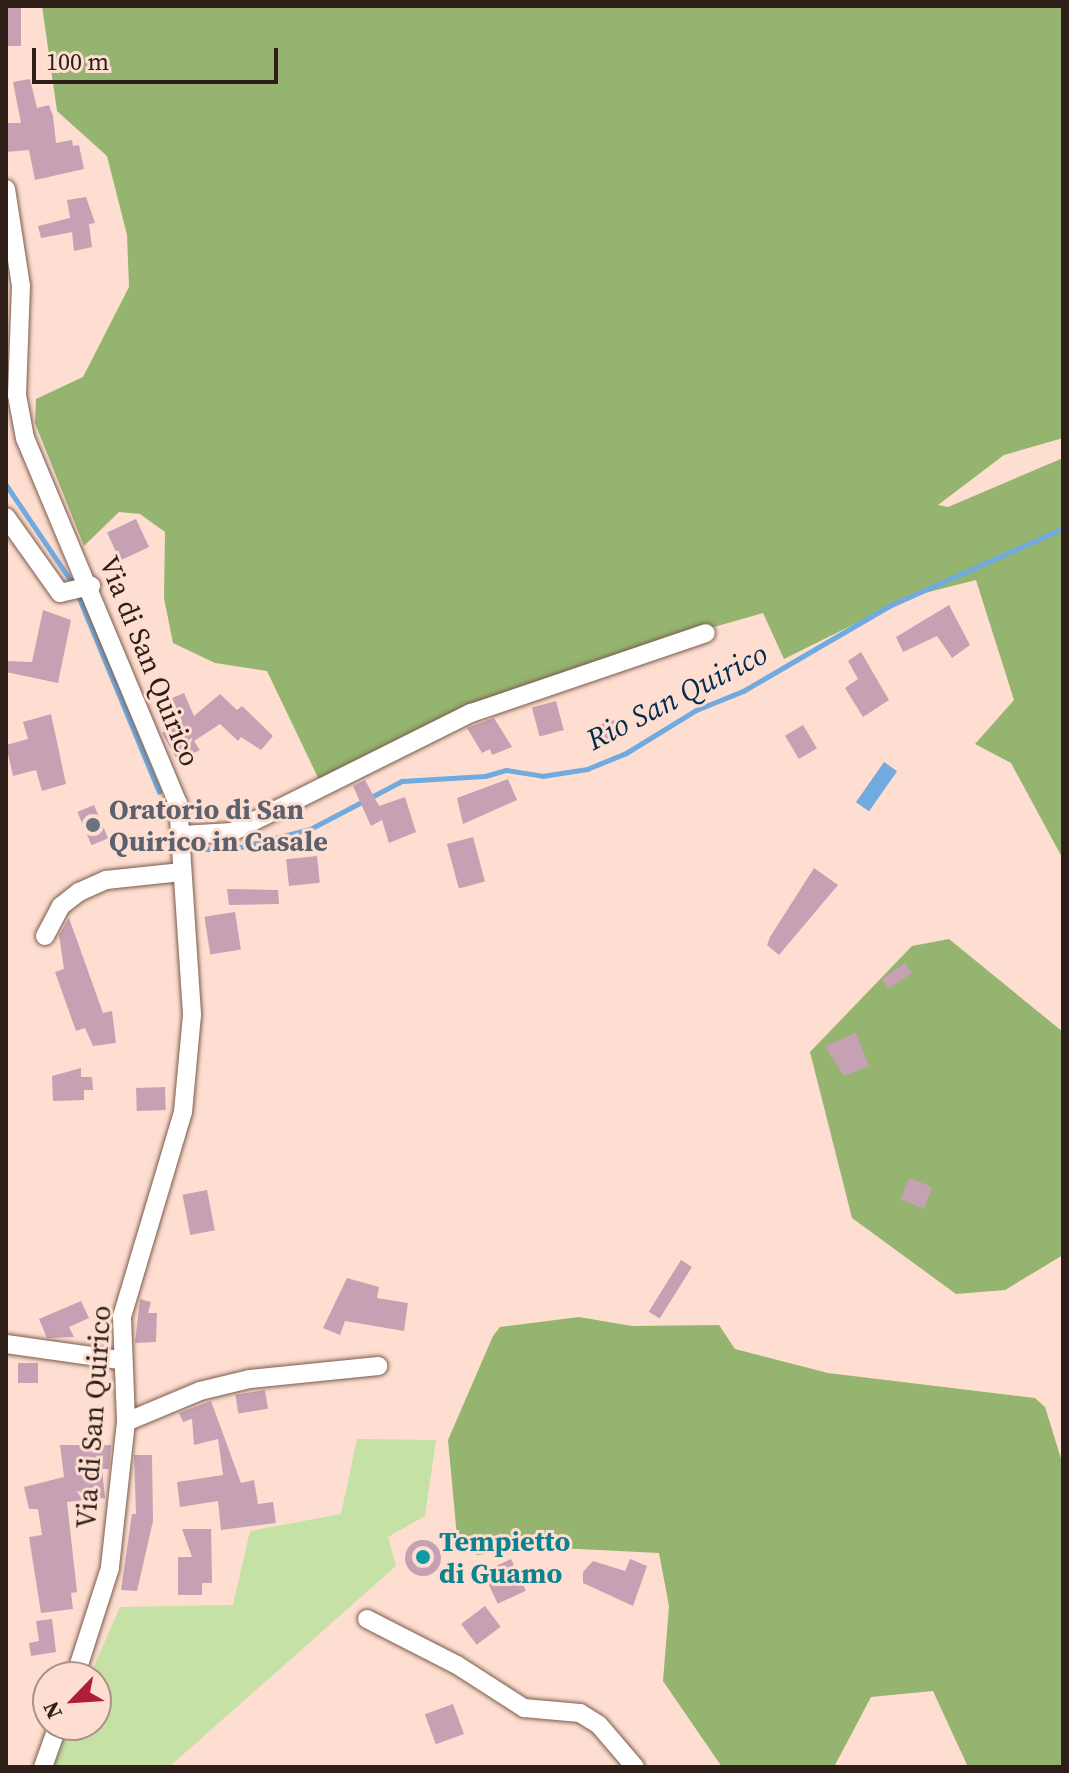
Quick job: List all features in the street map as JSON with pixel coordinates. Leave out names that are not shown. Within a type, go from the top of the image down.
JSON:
[{"type":"street","name":"Via di San Quirico","points":[[6,189],[21,286],[17,395],[25,438],[81,589],[178,803],[192,1015],[183,1112],[122,1317],[120,1360],[126,1422],[110,1568],[80,1661]]},
{"type":"street","points":[[6,517],[60,593],[81,589]]},
{"type":"street","points":[[182,835],[232,832],[471,713],[706,633]]},
{"type":"street","points":[[45,936],[61,906],[79,892],[106,880],[182,872]]},
{"type":"street","points":[[6,1344],[120,1360]]},
{"type":"street","points":[[126,1422],[200,1391],[250,1379],[378,1366]]},
{"type":"street","points":[[367,1619],[457,1665],[524,1708],[580,1713],[599,1725],[635,1767]]},
{"type":"street","points":[[43,1767],[52,1741]]},
{"type":"green space","points":[[42,6],[1063,6],[1063,438],[1004,455],[938,505],[948,507],[1063,458],[1063,859],[1011,763],[975,744],[1014,700],[976,580],[909,597],[784,659],[763,613],[672,639],[470,706],[322,786],[267,671],[215,663],[173,643],[164,598],[165,532],[140,514],[119,512],[84,546],[35,423],[36,399],[83,377],[129,287],[127,235],[107,156],[57,111]]},
{"type":"green space","points":[[949,939],[1063,1032],[1063,1255],[1005,1290],[956,1294],[852,1218],[810,1052],[912,946]]},
{"type":"green space","points":[[579,1317],[632,1326],[719,1325],[735,1349],[828,1373],[1035,1398],[1045,1407],[1063,1465],[1063,1767],[968,1767],[933,1691],[871,1697],[834,1767],[722,1767],[663,1681],[669,1606],[659,1553],[538,1547],[477,1555],[457,1537],[448,1440],[493,1336],[500,1327]]},
{"type":"green space","points":[[357,1439],[436,1440],[425,1516],[388,1537],[396,1566],[169,1767],[51,1767],[58,1741],[112,1741],[112,1661],[96,1661],[120,1607],[233,1605],[250,1531],[341,1514]]},
{"type":"water","points":[[884,762],[897,771],[869,811],[856,802]]},
{"type":"building","points":[[6,7],[21,7],[21,46],[6,46]]},
{"type":"building","points":[[30,79],[37,108],[49,105],[56,143],[72,140],[73,146],[79,145],[84,169],[35,180],[29,150],[6,152],[6,123],[21,123],[13,82]]},
{"type":"building","points":[[86,197],[95,223],[89,224],[92,247],[74,251],[72,232],[41,238],[38,226],[70,218],[67,200]]},
{"type":"building","points":[[136,519],[149,547],[120,561],[107,533]]},
{"type":"building","points":[[949,605],[970,645],[952,658],[937,636],[903,652],[896,637]]},
{"type":"building","points":[[43,610],[71,620],[58,683],[6,672],[6,661],[32,662]]},
{"type":"building","points":[[861,652],[889,700],[863,717],[845,688],[858,679],[848,661]]},
{"type":"building","points":[[184,693],[194,716],[220,694],[237,710],[242,706],[273,736],[261,750],[241,737],[238,741],[220,724],[194,741],[200,750],[178,761],[162,733],[182,721],[172,698]]},
{"type":"building","points":[[556,701],[564,730],[540,736],[532,707]]},
{"type":"building","points":[[51,714],[66,784],[42,791],[36,770],[13,776],[6,745],[28,739],[23,722]]},
{"type":"building","points":[[494,718],[512,747],[492,755],[490,749],[482,753],[467,728]]},
{"type":"building","points":[[614,720],[619,735],[600,741],[595,726]]},
{"type":"building","points":[[803,725],[817,748],[799,759],[785,736]]},
{"type":"building","points":[[508,779],[517,800],[463,824],[457,798]]},
{"type":"building","points":[[365,780],[379,806],[405,797],[416,832],[389,843],[382,820],[371,826],[353,786]]},
{"type":"building","name":"Oratorio di San Quirico in Casale","points":[[94,805],[108,838],[91,845],[77,812]]},
{"type":"building","points":[[473,837],[485,881],[459,888],[447,844]]},
{"type":"building","points":[[317,856],[320,883],[289,886],[286,859]]},
{"type":"building","points":[[814,868],[838,885],[779,955],[767,945],[770,937]]},
{"type":"building","points":[[227,889],[278,890],[279,904],[229,905]]},
{"type":"building","points":[[235,912],[241,950],[210,954],[204,917]]},
{"type":"building","points":[[69,918],[103,1013],[112,1011],[116,1043],[93,1046],[85,1028],[76,1031],[55,972],[64,969],[59,935]]},
{"type":"building","points":[[905,963],[912,973],[889,989],[882,979]]},
{"type":"building","points":[[856,1033],[869,1066],[844,1076],[825,1046]]},
{"type":"building","points":[[81,1068],[81,1077],[92,1077],[93,1090],[84,1090],[84,1100],[53,1101],[52,1076]]},
{"type":"building","points":[[165,1087],[166,1110],[137,1111],[136,1088]]},
{"type":"building","points":[[909,1178],[932,1187],[924,1208],[901,1199]]},
{"type":"building","points":[[207,1190],[215,1230],[190,1235],[182,1195]]},
{"type":"building","points":[[681,1260],[692,1267],[660,1319],[649,1312]]},
{"type":"building","points":[[347,1278],[379,1287],[377,1298],[408,1303],[404,1331],[345,1321],[340,1335],[323,1328]]},
{"type":"building","points":[[140,1299],[151,1302],[148,1313],[157,1313],[156,1342],[135,1343]]},
{"type":"building","points":[[81,1301],[89,1318],[69,1327],[74,1337],[47,1338],[39,1319]]},
{"type":"building","points":[[18,1363],[38,1363],[38,1383],[18,1383]]},
{"type":"building","points":[[265,1390],[268,1409],[238,1413],[235,1395]]},
{"type":"building","points":[[211,1401],[241,1483],[254,1480],[258,1504],[273,1502],[276,1523],[221,1530],[218,1501],[180,1507],[177,1482],[223,1475],[218,1439],[194,1445],[192,1419],[183,1422],[179,1413]]},
{"type":"building","points":[[60,1445],[111,1445],[109,1469],[102,1469],[105,1498],[67,1502],[77,1592],[71,1593],[73,1609],[41,1613],[29,1537],[42,1535],[38,1509],[29,1509],[24,1487],[64,1477]]},
{"type":"building","points":[[134,1455],[152,1455],[153,1521],[137,1591],[121,1590],[132,1514],[136,1514]]},
{"type":"building","points":[[182,1529],[211,1529],[212,1583],[202,1583],[202,1595],[178,1595],[178,1557],[192,1557]]},
{"type":"building","name":"Tempietto di Guamo","points":[[423,1540],[436,1545],[441,1558],[436,1571],[423,1576],[410,1571],[405,1558],[410,1545]]},
{"type":"building","points":[[511,1559],[526,1591],[498,1604],[483,1572]]},
{"type":"building","points":[[630,1559],[647,1566],[633,1606],[583,1583],[583,1572],[593,1561],[625,1571]]},
{"type":"building","points":[[485,1606],[501,1627],[477,1645],[461,1624]]},
{"type":"building","points":[[52,1619],[56,1652],[31,1656],[29,1643],[39,1641],[36,1621]]},
{"type":"building","points":[[453,1704],[464,1734],[436,1744],[425,1714]]},
{"type":"waterway","name":"Rio San Quirico","points":[[6,485],[73,584]]},
{"type":"waterway","name":"Rio San Quirico","points":[[199,848],[225,851],[310,829],[402,781],[485,776],[506,770],[542,776],[587,769],[626,753],[696,710],[743,691],[889,606],[1063,528]]},
{"type":"waterway","name":"Rio San Quirico","points":[[77,593],[159,792]]},
{"type":"place","name":"Oratorio di San Quirico in Casale","points":[[93,825]]},
{"type":"place","name":"Tempietto di Guamo","points":[[423,1557]]}]
